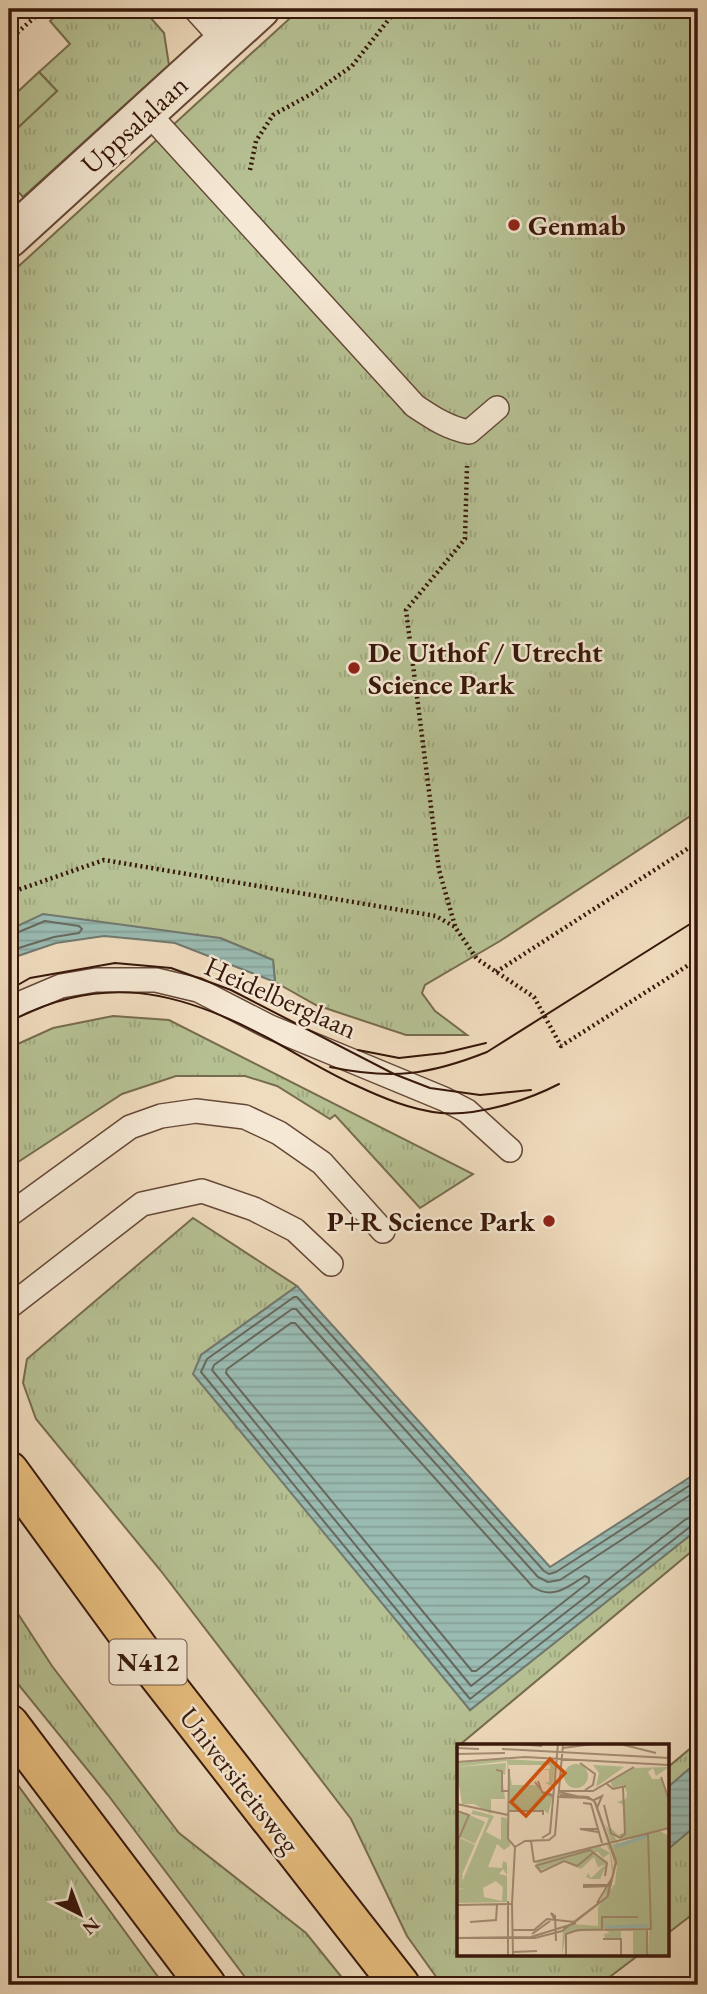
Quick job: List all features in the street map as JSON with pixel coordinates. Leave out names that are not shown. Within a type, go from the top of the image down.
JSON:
[{"type":"main road","name":"Universiteitsweg","points":[[9,1471],[149,1663],[400,1985]]},
{"type":"main road","points":[[9,1724],[206,1985]]},
{"type":"street","name":"Uppsalalaan","points":[[9,238],[260,9]]},
{"type":"lane","points":[[195,9],[224,41]]},
{"type":"lane","points":[[147,112],[415,406],[439,422],[469,432],[497,408]]},
{"type":"lane","name":"Heidelberglaan","points":[[9,1007],[61,986],[96,980],[156,980],[198,990],[270,1027],[444,1099],[467,1111],[510,1150]]},
{"type":"lane","points":[[9,1215],[130,1127],[161,1116],[196,1111],[245,1117],[279,1133],[322,1163],[383,1231]]},
{"type":"lane","points":[[9,1307],[142,1204],[202,1191],[254,1209],[295,1230],[331,1264]]},
{"type":"path","points":[[9,40],[44,9]]},
{"type":"path","points":[[239,212],[256,141],[273,115],[315,92],[352,66],[397,9]]},
{"type":"path","points":[[469,432],[465,539],[406,610],[439,870],[455,927],[477,958],[534,998],[561,1046],[698,959]]},
{"type":"path","points":[[496,972],[698,842]]},
{"type":"path","points":[[9,892],[104,860],[436,916],[455,927]]},
{"type":"green space","points":[[63,9],[143,9],[164,33],[169,65],[23,197],[9,182],[9,136],[57,91],[39,72],[70,44],[50,21]]},
{"type":"green space","points":[[300,9],[698,9],[698,811],[500,941],[425,985],[422,993],[435,1011],[467,1035],[406,1035],[316,1005],[275,982],[273,960],[220,938],[9,930],[9,275]]},
{"type":"green space","points":[[39,72],[57,91],[9,136],[9,100]]},
{"type":"green space","points":[[113,1016],[169,1020],[473,1174],[420,1208],[335,1115],[330,1119],[277,1086],[245,1076],[176,1076],[122,1094],[9,1168],[9,1048],[53,1028]]},
{"type":"green space","points":[[193,1218],[297,1286],[201,1355],[470,1710],[698,1529],[698,1546],[461,1744],[457,1744],[456,1748],[457,1955],[639,1955],[599,1985],[442,1985],[407,1936],[351,1819],[161,1571],[36,1419],[23,1383],[27,1359]]},
{"type":"green space","points":[[9,1600],[52,1666],[179,1833],[306,1933],[348,1985],[251,1985],[108,1795],[9,1673]]},
{"type":"green space","points":[[698,1742],[698,1910],[668,1933],[668,1767]]},
{"type":"green space","points":[[9,1773],[164,1985],[9,1985]]},
{"type":"water","points":[[43,914],[220,938],[273,960],[275,982],[175,943],[104,936],[56,943],[9,959],[9,930]]},
{"type":"water","points":[[297,1286],[550,1567],[698,1472],[698,1529],[470,1710],[193,1374],[201,1355]]},
{"type":"water","points":[[698,1761],[698,1824],[668,1849],[668,1787]]},
{"type":"tram line","points":[[330,1067],[373,1073],[410,1073],[447,1066],[487,1052],[698,919]]},
{"type":"tram line","points":[[9,990],[30,978],[115,963],[171,968],[231,990],[394,1074],[430,1088],[480,1095],[531,1090]]},
{"type":"tram line","points":[[9,1022],[43,1006],[76,997],[108,992],[139,993],[170,998],[202,1008],[266,1037],[344,1080],[387,1099],[419,1109],[441,1113],[486,1110],[532,1096],[559,1084]]},
{"type":"tram line","points":[[358,1050],[399,1058],[444,1053],[486,1043]]},
{"type":"place","name":"Genmab","points":[[514,225]]},
{"type":"place","name":"De Uithof / Utrecht Science Park","points":[[354,668]]},
{"type":"place","name":"P+R Science Park","points":[[549,1221]]}]
